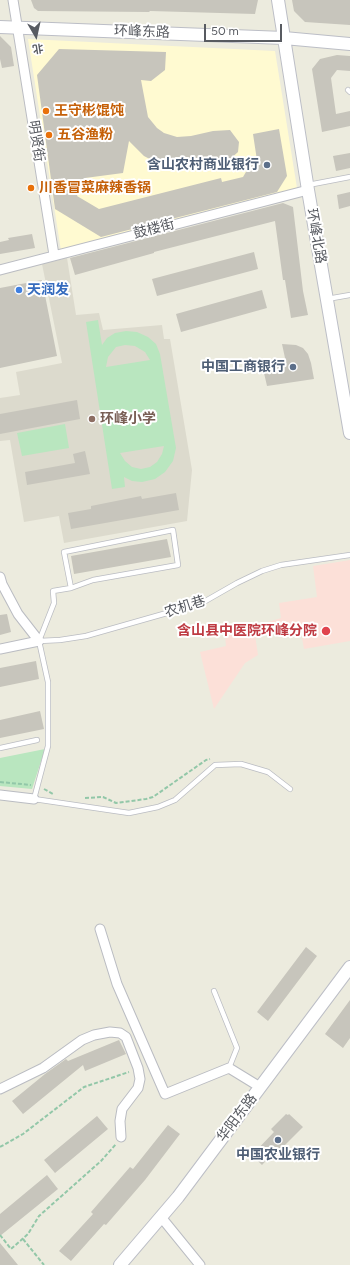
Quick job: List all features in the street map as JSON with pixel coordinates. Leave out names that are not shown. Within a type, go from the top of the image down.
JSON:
[{"type":"main road","name":"环峰北路","points":[[278,0],[307,188],[350,433]]},
{"type":"main road","name":"环峰东路","points":[[0,27],[284,38],[350,44]]},
{"type":"main road","name":"华阳东路","points":[[120,1265],[178,1197],[350,967]]},
{"type":"street","name":"明贤街","points":[[13,0],[54,255]]},
{"type":"street","name":"鼓楼街","points":[[0,270],[307,188]]},
{"type":"street","points":[[0,577],[2,584],[18,614],[39,640],[0,649]]},
{"type":"street","points":[[0,795],[34,799]]},
{"type":"street","points":[[100,929],[117,984],[165,1094],[229,1068],[260,1087]]},
{"type":"street","points":[[0,1089],[43,1068],[82,1040],[94,1035],[110,1032],[120,1033],[126,1037],[138,1068],[140,1079],[138,1088],[122,1109],[120,1120],[121,1138]]},
{"type":"street","points":[[161,1217],[200,1265]]},
{"type":"lane","points":[[307,188],[350,177]]},
{"type":"lane","points":[[327,299],[350,295]]},
{"type":"lane","points":[[71,588],[64,552],[173,530],[178,565],[93,580],[71,588],[53,591],[54,602],[39,640],[48,682],[48,746],[34,799],[129,813],[158,807],[176,800],[215,765],[234,764],[241,764],[268,772],[290,789]]},
{"type":"lane","name":"农机巷","points":[[39,640],[60,640],[86,636],[202,603],[262,571],[281,565],[350,556]]},
{"type":"lane","points":[[0,748],[37,740]]},
{"type":"lane","points":[[214,991],[237,1048],[229,1068]]},
{"type":"path","points":[[83,798],[103,797],[116,803],[146,799],[159,793],[206,760],[216,758]]},
{"type":"path","points":[[0,782],[38,786],[52,794],[58,794]]},
{"type":"path","points":[[0,1147],[23,1134],[84,1087],[138,1068]]},
{"type":"path","points":[[0,1235],[11,1249],[28,1234],[40,1216],[101,1161],[121,1138]]},
{"type":"path","points":[[23,1239],[44,1265]]},
{"type":"shaded area","points":[[28,39],[275,51],[297,188],[61,251]]},
{"type":"shaded area","name":"环峰小学","points":[[67,258],[76,315],[99,313],[103,330],[162,325],[164,339],[170,339],[192,470],[187,521],[64,543],[59,516],[24,522],[10,440],[0,441],[0,398],[20,395],[16,372],[62,363],[42,264]]},
{"type":"shaded area","name":"含山县中医院环峰分院","points":[[350,560],[350,641],[304,649],[300,627],[255,635],[258,655],[245,663],[214,709],[200,652],[226,646],[225,635],[281,618],[279,603],[317,597],[313,566]]},
{"type":"green space","points":[[98,320],[102,345],[107,338],[115,333],[126,331],[137,332],[148,337],[156,344],[160,354],[176,448],[173,461],[165,472],[155,479],[142,482],[132,481],[124,477],[125,487],[112,489],[86,322]],"holes":[[[125,345],[135,346],[145,352],[150,360],[106,367],[108,357],[116,347]],[[164,446],[162,454],[157,462],[150,467],[141,469],[132,467],[125,461],[120,453]]]},
{"type":"green space","points":[[65,424],[69,448],[22,456],[17,433]]},
{"type":"green space","points":[[45,749],[32,789],[0,786],[0,758]]},
{"type":"building","points":[[31,0],[258,0],[255,14],[150,11],[38,11],[34,8]]},
{"type":"building","points":[[292,0],[350,0],[350,25],[305,22],[294,11]]},
{"type":"building","points":[[0,36],[11,47],[14,66],[2,68],[0,59]]},
{"type":"building","points":[[59,49],[166,52],[165,70],[151,81],[141,80],[148,117],[157,128],[164,133],[177,137],[191,136],[213,131],[230,130],[239,142],[238,152],[229,160],[212,164],[179,168],[159,164],[144,156],[129,141],[123,173],[85,178],[77,196],[99,209],[221,178],[222,182],[243,177],[253,160],[258,167],[253,134],[279,129],[287,176],[277,192],[101,237],[55,209],[37,75]]},
{"type":"building","points":[[337,55],[350,56],[350,71],[337,70],[331,78],[336,114],[350,111],[350,126],[322,132],[312,69],[320,59]]},
{"type":"building","points":[[350,153],[350,168],[336,171],[333,156]]},
{"type":"building","points":[[350,192],[350,206],[339,209],[337,195]]},
{"type":"building","points":[[283,203],[293,207],[303,291],[308,315],[291,318],[285,280],[283,280],[275,221],[154,252],[75,275],[70,258]]},
{"type":"building","points":[[32,234],[35,248],[0,254],[0,242],[9,240],[8,238]]},
{"type":"building","points":[[254,252],[258,269],[157,296],[152,279]]},
{"type":"building","points":[[42,280],[57,356],[0,368],[0,288]]},
{"type":"building","points":[[262,290],[267,308],[181,332],[176,314]]},
{"type":"building","name":"中国工商银行","points":[[282,344],[296,345],[303,348],[308,354],[314,379],[267,386],[264,373],[276,371],[274,359],[285,358]]},
{"type":"building","points":[[77,400],[80,419],[0,434],[0,414]]},
{"type":"building","points":[[85,451],[90,474],[27,485],[25,472],[75,463],[73,454]]},
{"type":"building","points":[[176,493],[179,510],[71,529],[68,513],[91,509],[91,506],[141,496],[142,499]]},
{"type":"building","points":[[167,539],[171,557],[74,574],[71,556]]},
{"type":"building","points":[[7,614],[11,632],[0,635],[0,615]]},
{"type":"building","points":[[36,661],[39,679],[0,687],[0,668]]},
{"type":"building","points":[[40,711],[44,729],[0,738],[0,720]]},
{"type":"building","points":[[306,947],[317,956],[268,1021],[257,1012]]},
{"type":"building","points":[[350,1000],[350,1038],[343,1048],[325,1034]]},
{"type":"building","points":[[119,1040],[126,1054],[85,1071],[83,1065],[23,1114],[12,1101],[66,1059],[68,1061]]},
{"type":"building","name":"中国农业银行","points":[[286,1114],[289,1114],[303,1127],[280,1150],[278,1148],[262,1165],[252,1155],[274,1132],[271,1129]]},
{"type":"building","points":[[97,1116],[108,1129],[55,1173],[44,1160]]},
{"type":"building","points":[[168,1125],[180,1134],[145,1180],[106,1225],[104,1224],[71,1261],[59,1251],[93,1214],[91,1212],[130,1167],[133,1169]]},
{"type":"building","points":[[47,1175],[58,1189],[0,1236],[0,1214]]},
{"type":"building","points":[[0,1243],[18,1265],[0,1265]]},
{"type":"place","name":"王守彬馄饨","points":[[46,111]]},
{"type":"place","name":"五谷渔粉","points":[[49,135]]},
{"type":"place","name":"含山农村商业银行","points":[[267,165]]},
{"type":"place","name":"川香冒菜麻辣香锅","points":[[31,188]]},
{"type":"place","name":"天润发","points":[[19,290]]},
{"type":"place","name":"中国工商银行","points":[[293,367]]},
{"type":"place","name":"环峰小学","points":[[92,419]]},
{"type":"place","name":"含山县中医院环峰分院","points":[[326,631]]},
{"type":"place","name":"中国农业银行","points":[[278,1140]]}]
